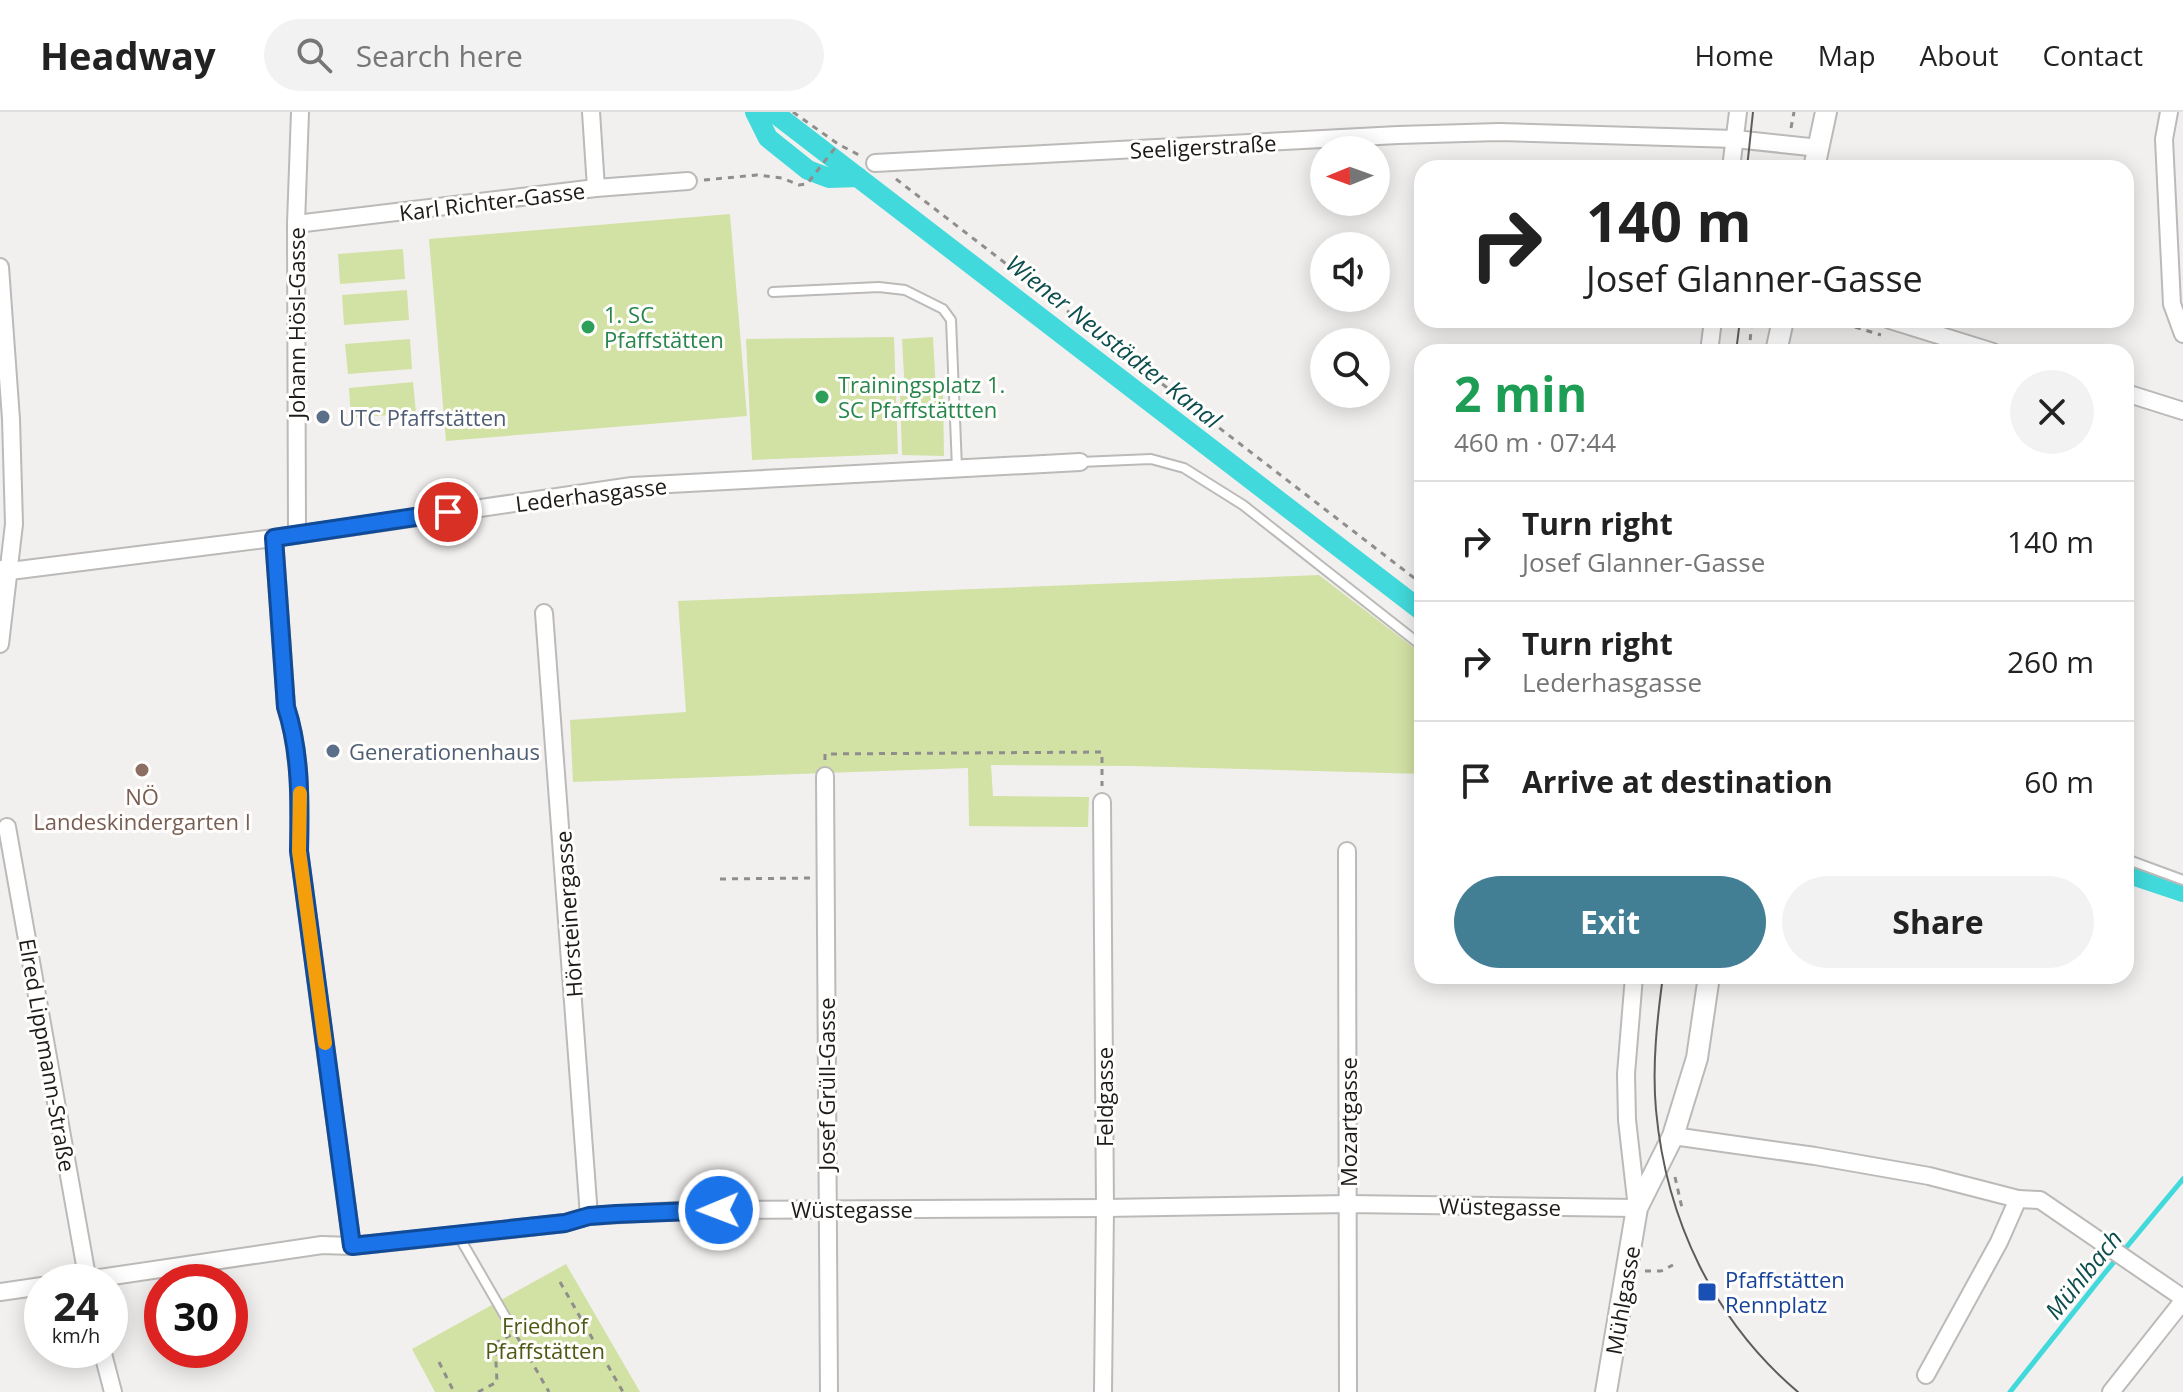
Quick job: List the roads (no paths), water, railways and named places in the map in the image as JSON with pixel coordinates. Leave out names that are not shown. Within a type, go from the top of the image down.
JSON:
[{"type":"street","name":"Johann Hösl-Gasse","points":[[297,533],[296,224],[300,112]]},
{"type":"street","points":[[591,112],[596,188]]},
{"type":"street","points":[[1732,160],[1738,112]]},
{"type":"street","points":[[1816,158],[1826,112]]},
{"type":"street","points":[[2169,112],[2164,139],[2172,304],[2183,334]]},
{"type":"street","name":"Seeligerstraße","points":[[875,163],[1499,132],[1735,139],[1816,158]]},
{"type":"street","name":"Karl Richter-Gasse","points":[[296,224],[596,188],[688,181]]},
{"type":"street","points":[[0,267],[14,524],[5,570],[0,644]]},
{"type":"street","points":[[1916,328],[1967,344]]},
{"type":"street","points":[[2134,396],[2183,411]]},
{"type":"street","name":"Lederhasgasse","points":[[5,570],[274,538],[632,486],[1080,462]]},
{"type":"street","points":[[274,538],[286,707],[293,729],[300,798],[299,851],[352,1246]]},
{"type":"street","name":"Hörsteinergasse","points":[[544,613],[589,1216]]},
{"type":"street","name":"Josef Grüll-Gasse","points":[[825,776],[829,1392]]},
{"type":"street","name":"Feldgasse","points":[[1102,802],[1103,1392]]},
{"type":"street","name":"Elred Lippmann-Straße","points":[[4,828],[80,1264]]},
{"type":"street","name":"Mozartgasse","points":[[1347,851],[1348,1392]]},
{"type":"street","points":[[1633,984],[1626,1089],[1637,1208]]},
{"type":"street","name":"Mühlgasse","points":[[1606,1392],[1637,1208],[1673,1136],[1697,1058],[1708,984]]},
{"type":"street","points":[[1673,1136],[1815,1156],[1929,1176],[2018,1199],[2040,1200],[2183,1300],[2111,1392]]},
{"type":"street","points":[[1926,1375],[1999,1242],[2018,1199]]},
{"type":"street","name":"Wüstegasse","points":[[128,1274],[322,1245],[352,1246],[565,1223],[589,1216],[692,1210],[1349,1204],[1637,1208]]},
{"type":"street","points":[[0,1292],[24,1289]]},
{"type":"street","points":[[107,1368],[113,1392]]},
{"type":"lane","points":[[773,292],[879,287],[905,290],[943,309],[951,320],[958,469]]},
{"type":"lane","points":[[1080,462],[1151,459],[1184,468],[1243,505],[1414,640]]},
{"type":"lane","points":[[2134,862],[2183,880]]},
{"type":"lane","points":[[458,1235],[505,1316]]},
{"type":"waterway","points":[[755,112],[768,138],[808,170],[829,178],[858,177]]},
{"type":"waterway","name":"Wiener Neustädter Kanal","points":[[773,112],[1414,605]]},
{"type":"waterway","name":"Wiener Neustädter Kanal","points":[[2134,876],[2183,892]]},
{"type":"waterway","name":"Mühlbach","points":[[2010,1392],[2183,1179]]},
{"type":"tram line","points":[[1748,160],[1753,112]]},
{"type":"tram line","points":[[1737,344],[1739,328]]},
{"type":"tram line","points":[[1662,984],[1656,1043],[1656,1110],[1671,1190],[1683,1228],[1699,1265],[1742,1333],[1768,1364],[1798,1392]]},
{"type":"place","name":"1. SC Pfaffstätten","points":[[588,327]]},
{"type":"place","name":"Trainingsplatz 1. SC Pfaffstättten","points":[[822,397]]},
{"type":"place","name":"UTC Pfaffstätten","points":[[323,417]]},
{"type":"place","name":"Generationenhaus","points":[[333,751]]},
{"type":"place","name":"NÖ Landeskindergarten I","points":[[142,770]]},
{"type":"place","name":"Pfaffstätten Rennplatz","points":[[1707,1292]]},
{"type":"park label","name":"Friedhof Pfaffstätten","points":[[545,1338]]}]
